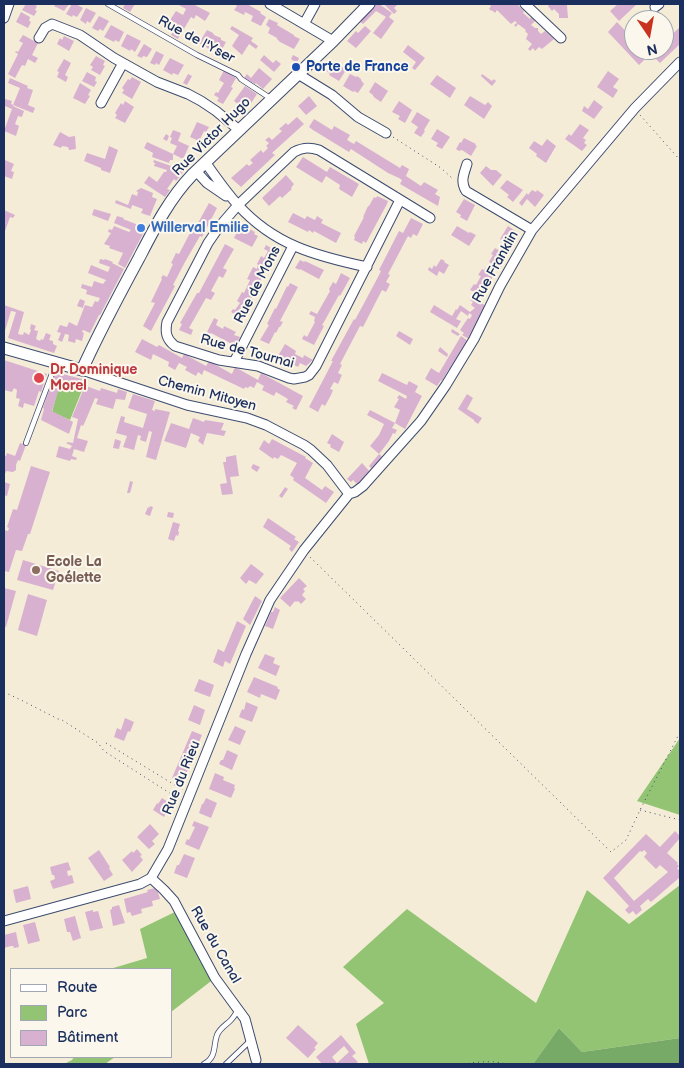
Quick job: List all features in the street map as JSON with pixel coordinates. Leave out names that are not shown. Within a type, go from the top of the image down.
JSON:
[{"type":"street","points":[[4,18],[9,4]]},
{"type":"street","points":[[270,4],[332,41]]},
{"type":"street","points":[[304,24],[315,4]]},
{"type":"street","name":"Rue Victor Hugo","points":[[82,370],[159,221],[187,180],[369,4]]},
{"type":"street","points":[[525,4],[561,38]]},
{"type":"street","points":[[39,38],[45,28],[52,24],[80,35],[123,63],[158,82],[201,101],[238,130]]},
{"type":"street","name":"Rue Franklin","points":[[349,494],[363,486],[421,421],[474,339],[500,286],[532,230],[635,108],[680,62]]},
{"type":"street","points":[[101,103],[123,63]]},
{"type":"street","points":[[298,74],[332,95],[354,114],[386,133]]},
{"type":"street","name":"Rue de Tournai","points":[[400,200],[316,366],[309,375],[299,379],[289,378],[258,366],[219,360],[175,346],[170,342],[166,328],[167,322],[208,243],[238,205],[294,152],[306,148],[319,150],[430,218]]},
{"type":"street","points":[[205,162],[222,187],[238,205],[258,224],[279,238],[293,246],[336,260],[367,267]]},
{"type":"street","points":[[467,164],[462,181],[466,191],[532,230]]},
{"type":"street","points":[[196,171],[207,182],[238,205]]},
{"type":"street","name":"Rue de Mons","points":[[234,362],[293,246]]},
{"type":"street","points":[[4,348],[82,370]]},
{"type":"street","name":"Chemin Mitoyen","points":[[82,370],[187,405],[247,418],[266,425],[311,450],[327,465],[349,494]]},
{"type":"street","points":[[304,550],[349,494]]},
{"type":"street","name":"Rue du Rieu","points":[[151,878],[168,849],[246,654],[270,600],[304,550]]},
{"type":"street","points":[[4,921],[140,884],[151,878]]},
{"type":"street","name":"Rue du Canal","points":[[151,878],[174,902],[215,978],[245,1019],[254,1062]]},
{"type":"lane","name":"Rue de l'Yser","points":[[108,4],[197,55],[238,75],[240,79],[271,99]]},
{"type":"lane","points":[[26,443],[56,364]]},
{"type":"lane","points":[[204,1064],[213,1055],[217,1036],[223,1026],[233,1018],[238,1010]]},
{"type":"lane","points":[[226,1064],[250,1041]]},
{"type":"path","points":[[635,108],[680,160]]},
{"type":"path","points":[[386,133],[441,168],[454,180]]},
{"type":"path","points":[[304,550],[611,852],[626,840],[680,732]]},
{"type":"path","points":[[4,692],[62,720],[98,743],[104,751],[186,804]]},
{"type":"path","points":[[106,743],[190,794]]},
{"type":"path","points":[[640,810],[680,820]]},
{"type":"path","points":[[463,1064],[484,1061],[506,1064]]},
{"type":"green space","points":[[60,382],[83,388],[70,420],[52,412]]},
{"type":"green space","points":[[680,738],[680,815],[637,801]]},
{"type":"green space","points":[[680,885],[680,1038],[582,1052],[559,1028],[533,1064],[369,1064],[356,1024],[384,1003],[343,967],[407,909],[536,1003],[587,890],[629,924]]},
{"type":"green space","points":[[181,909],[215,978],[172,1011],[172,968],[113,968],[147,958],[140,929]]},
{"type":"green space","points":[[559,1028],[582,1052],[680,1038],[680,1064],[533,1064]]},
{"type":"green space","points":[[73,1058],[114,1058],[105,1064],[64,1064]]},
{"type":"building","points":[[26,4],[37,6],[34,16],[22,10]]},
{"type":"building","points":[[56,4],[69,4],[64,11],[54,6]]},
{"type":"building","points":[[72,4],[83,8],[77,17],[66,14]]},
{"type":"building","points":[[125,4],[135,4],[130,12],[123,8]]},
{"type":"building","points":[[177,4],[193,4],[210,13],[205,21],[196,15],[194,19],[191,17],[178,39],[171,35],[177,24],[170,20],[176,11],[183,15],[186,9]]},
{"type":"building","points":[[234,4],[247,4],[261,12],[266,17],[261,26],[251,21],[253,16],[245,12],[244,15],[234,10],[237,6]]},
{"type":"building","points":[[376,4],[392,13],[389,17],[394,21],[381,39],[373,33],[386,17],[376,11],[363,24],[359,21]]},
{"type":"building","points":[[386,4],[398,4],[394,8],[397,11],[394,14]]},
{"type":"building","points":[[489,4],[517,4],[524,11],[523,13],[535,21],[531,25],[538,28],[541,34],[545,31],[554,39],[542,49],[539,47],[535,51],[533,48],[530,51],[528,49],[532,44],[526,39],[528,34],[526,30],[518,24],[516,27],[514,25],[517,23],[515,21],[511,24],[497,10],[495,13],[489,9],[491,6]]},
{"type":"building","points":[[550,4],[567,5],[568,18],[559,18],[559,14],[554,9],[552,11],[548,6]]},
{"type":"building","points":[[618,4],[637,4],[631,10],[624,10],[624,16],[619,21],[610,11]]},
{"type":"building","points":[[86,8],[96,13],[90,23],[87,21],[86,24],[80,20]]},
{"type":"building","points":[[21,12],[30,17],[29,21],[31,22],[28,28],[16,22]]},
{"type":"building","points":[[99,16],[109,21],[103,31],[92,28]]},
{"type":"building","points":[[269,19],[278,23],[277,25],[300,39],[294,49],[268,33],[270,28],[266,25]]},
{"type":"building","points":[[617,22],[624,29],[624,49],[608,32]]},
{"type":"building","points":[[111,25],[124,32],[119,42],[115,40],[114,42],[104,37]]},
{"type":"building","points":[[232,26],[253,38],[251,41],[258,46],[256,49],[249,44],[242,55],[232,46],[239,35],[230,29]]},
{"type":"building","points":[[365,26],[371,31],[356,48],[347,41],[356,31],[358,33]]},
{"type":"building","points":[[680,27],[680,44],[674,50],[674,33]]},
{"type":"building","points":[[207,30],[226,42],[220,53],[199,43]]},
{"type":"building","points":[[127,34],[141,41],[135,52],[121,46]]},
{"type":"building","points":[[23,35],[38,43],[32,55],[38,58],[35,63],[28,59],[25,66],[22,65],[15,78],[8,74],[18,54],[15,52],[18,52],[23,43],[19,41]]},
{"type":"building","points":[[64,36],[74,41],[69,51],[57,44],[60,38],[62,40]]},
{"type":"building","points":[[144,44],[152,49],[147,57],[143,56],[142,58],[137,56]]},
{"type":"building","points":[[408,45],[425,58],[415,70],[412,68],[416,62],[403,52]]},
{"type":"building","points":[[156,51],[164,55],[159,65],[150,63]]},
{"type":"building","points":[[264,55],[273,63],[276,60],[281,64],[274,72],[260,60]]},
{"type":"building","points":[[293,55],[299,58],[297,63],[291,59]]},
{"type":"building","points":[[96,56],[105,61],[103,65],[105,66],[100,75],[91,70],[93,67],[90,65]]},
{"type":"building","points":[[170,58],[184,65],[178,75],[173,73],[172,75],[163,70]]},
{"type":"building","points":[[64,59],[71,63],[65,75],[68,77],[66,82],[57,77],[59,72],[57,71]]},
{"type":"building","points":[[634,60],[644,60],[639,65]]},
{"type":"building","points":[[332,61],[346,70],[339,81],[326,71]]},
{"type":"building","points":[[259,68],[272,79],[263,89],[256,83],[244,78],[247,74],[251,78]]},
{"type":"building","points":[[224,70],[236,78],[231,87],[233,88],[223,104],[217,101],[219,98],[214,95],[216,92],[218,93],[224,83],[219,80]]},
{"type":"building","points":[[608,71],[619,79],[613,87],[618,90],[613,98],[597,87]]},
{"type":"building","points":[[87,72],[96,77],[95,81],[97,82],[94,87],[82,81]]},
{"type":"building","points":[[188,74],[192,76],[187,85],[183,83]]},
{"type":"building","points":[[350,74],[357,76],[364,84],[358,93],[343,86]]},
{"type":"building","points":[[482,74],[492,81],[494,79],[496,81],[492,86],[481,76]]},
{"type":"building","points":[[437,75],[456,88],[450,98],[430,84]]},
{"type":"building","points":[[132,77],[141,82],[132,99],[122,93],[124,90],[122,88],[128,79],[130,80]]},
{"type":"building","points":[[10,78],[33,90],[28,105],[35,108],[33,113],[13,105],[20,88],[8,83]]},
{"type":"building","points":[[375,82],[388,91],[381,102],[369,92]]},
{"type":"building","points":[[80,83],[91,90],[85,104],[73,98]]},
{"type":"building","points":[[245,86],[257,94],[248,108],[246,106],[244,109],[234,101]]},
{"type":"building","points":[[309,96],[317,106],[306,115],[298,106]]},
{"type":"building","points":[[470,96],[485,105],[488,102],[492,106],[484,119],[464,105]]},
{"type":"building","points":[[5,99],[12,101],[11,104],[13,106],[24,111],[22,117],[18,116],[15,124],[19,126],[16,136],[4,131],[12,109],[5,106]]},
{"type":"building","points":[[594,100],[603,107],[594,119],[582,111],[584,106],[588,109]]},
{"type":"building","points":[[125,101],[134,107],[125,123],[115,118],[117,115],[115,113],[121,103],[123,105]]},
{"type":"building","points":[[399,101],[412,110],[405,123],[398,119],[400,116],[392,112]]},
{"type":"building","points":[[417,112],[430,120],[421,137],[414,133],[418,127],[411,122]]},
{"type":"building","points":[[297,117],[304,124],[272,153],[275,155],[241,187],[231,178],[247,164],[249,166],[253,163],[250,160],[261,150],[263,153],[268,148],[266,146],[269,143],[265,140],[269,137],[272,140],[282,131],[279,129],[286,123],[288,125]]},
{"type":"building","points":[[314,119],[332,130],[334,126],[350,135],[347,140],[354,144],[356,141],[400,168],[402,165],[409,169],[406,176],[421,186],[424,182],[438,190],[435,194],[440,197],[438,206],[400,184],[402,180],[399,178],[351,149],[349,152],[313,130],[309,127]]},
{"type":"building","points":[[197,122],[209,127],[206,132],[204,131],[199,141],[190,137]]},
{"type":"building","points":[[580,124],[589,130],[583,138],[586,140],[584,143],[587,145],[582,151],[565,139],[569,134],[571,136]]},
{"type":"building","points":[[437,129],[450,137],[442,149],[436,146],[438,143],[431,139]]},
{"type":"building","points":[[173,130],[181,133],[178,141],[189,146],[183,159],[173,154],[177,146],[170,143]]},
{"type":"building","points":[[60,132],[69,137],[75,136],[76,149],[69,150],[68,147],[62,146],[61,148],[53,145]]},
{"type":"building","points":[[166,134],[169,136],[167,141],[163,139]]},
{"type":"building","points":[[464,138],[477,146],[471,156],[462,150],[456,149]]},
{"type":"building","points":[[547,139],[556,146],[546,163],[529,148],[534,141],[542,146]]},
{"type":"building","points":[[147,142],[173,154],[173,160],[170,160],[169,163],[152,157],[153,153],[144,148]]},
{"type":"building","points":[[109,146],[118,150],[110,173],[84,161],[87,153],[105,159]]},
{"type":"building","points":[[303,157],[327,172],[330,167],[359,184],[352,197],[339,189],[340,185],[326,176],[322,183],[296,167]]},
{"type":"building","points":[[5,160],[14,164],[11,171],[14,172],[12,179],[4,176]]},
{"type":"building","points":[[154,160],[174,167],[174,165],[184,171],[176,181],[174,179],[167,189],[170,190],[165,197],[144,183],[149,176],[157,182],[167,170],[154,166]]},
{"type":"building","points":[[486,166],[502,175],[493,186],[480,173]]},
{"type":"building","points":[[286,175],[294,184],[292,189],[282,198],[280,196],[269,206],[262,198]]},
{"type":"building","points":[[507,180],[523,190],[513,202],[507,197],[509,195],[500,188]]},
{"type":"building","points":[[141,188],[153,193],[152,197],[157,199],[150,216],[141,213],[143,209],[132,205],[131,209],[115,203],[116,200],[128,205],[132,194],[137,196],[138,192],[136,191]]},
{"type":"building","points":[[532,190],[536,192],[537,190],[544,195],[535,207],[527,199],[522,206],[519,203]]},
{"type":"building","points":[[377,196],[388,201],[366,243],[363,241],[362,244],[354,240],[354,236],[368,206],[374,197],[376,198]]},
{"type":"building","points":[[464,199],[475,205],[467,221],[456,212]]},
{"type":"building","points":[[209,203],[217,208],[202,237],[200,236],[185,262],[173,285],[175,286],[151,331],[143,326],[155,303],[151,302],[161,278],[163,275],[167,277],[176,253],[179,254]]},
{"type":"building","points":[[94,209],[111,214],[108,221],[92,215]]},
{"type":"building","points":[[4,210],[15,215],[13,218],[10,217],[4,234]]},
{"type":"building","points":[[293,213],[305,219],[307,216],[315,220],[317,216],[323,220],[321,223],[341,233],[336,243],[314,231],[313,233],[309,230],[308,232],[288,222]]},
{"type":"building","points":[[117,216],[146,228],[125,268],[118,264],[123,253],[104,244],[111,233],[108,232],[109,229],[112,230],[114,226],[129,232],[131,230],[114,223]]},
{"type":"building","points":[[411,218],[423,224],[417,236],[413,234],[411,238],[408,236],[388,274],[390,275],[386,282],[390,284],[386,292],[382,290],[363,327],[360,326],[340,364],[342,365],[338,373],[342,375],[338,384],[334,382],[330,389],[333,390],[331,395],[325,406],[322,404],[318,412],[309,407],[333,361],[331,361],[377,279],[381,271],[379,270],[399,231],[403,233]]},
{"type":"building","points":[[235,223],[255,232],[254,234],[258,236],[252,247],[234,238],[236,234],[231,231]]},
{"type":"building","points":[[457,226],[476,235],[469,246],[451,235]]},
{"type":"building","points":[[508,226],[517,232],[515,234],[518,236],[512,246],[500,239]]},
{"type":"building","points":[[225,244],[234,249],[223,268],[227,270],[223,278],[219,276],[211,291],[215,293],[211,300],[206,298],[189,328],[193,330],[191,335],[179,330],[182,324],[180,323],[197,293],[199,293]]},
{"type":"building","points":[[266,245],[278,252],[269,270],[267,269],[262,276],[243,319],[231,312],[240,303],[237,301],[242,292],[244,293],[250,280],[247,279],[253,267],[257,269],[261,256],[264,258],[268,251],[264,249]]},
{"type":"building","points":[[495,248],[505,254],[501,260],[504,262],[500,269],[489,262]]},
{"type":"building","points":[[100,259],[113,262],[124,269],[90,333],[83,330],[82,341],[76,339],[75,343],[68,341],[69,335],[65,334],[62,342],[58,340],[61,333],[57,332],[60,325],[67,327],[69,322],[77,326],[85,305],[92,307],[95,301],[98,302],[100,298],[86,294],[87,290],[81,288],[82,284],[92,287],[94,281],[103,284],[106,280],[88,273],[91,265],[108,272],[110,267],[99,263]]},
{"type":"building","points":[[441,259],[449,265],[444,274],[439,271],[437,276],[428,270],[429,267],[432,269],[434,265],[436,267]]},
{"type":"building","points":[[300,260],[324,270],[319,279],[295,268]]},
{"type":"building","points":[[486,267],[495,273],[485,290],[487,291],[484,296],[470,290],[474,284],[476,285],[481,276],[478,275],[482,269],[484,270]]},
{"type":"building","points":[[341,273],[350,278],[322,325],[324,326],[314,345],[302,339],[304,335],[307,337],[315,322],[315,317],[309,314],[311,311],[317,314],[333,282],[336,284]]},
{"type":"building","points":[[290,283],[298,287],[280,321],[283,322],[269,344],[260,340],[269,325],[267,324],[275,308]]},
{"type":"building","points":[[472,297],[486,306],[469,339],[462,335],[464,333],[460,330],[472,315],[469,313],[468,316],[461,311],[456,319],[461,321],[457,328],[430,312],[434,305],[452,316],[460,305],[470,312],[475,308],[471,305],[473,302],[470,300]]},
{"type":"building","points":[[80,299],[85,301],[83,308],[77,306]]},
{"type":"building","points":[[4,305],[24,312],[18,334],[23,335],[24,332],[29,335],[31,324],[36,326],[34,330],[38,331],[36,339],[43,340],[46,333],[51,335],[49,340],[53,341],[53,344],[57,346],[54,353],[8,338],[16,312],[11,311],[4,334]]},
{"type":"building","points":[[214,318],[218,320],[216,325],[223,329],[224,326],[236,332],[234,335],[240,337],[236,344],[234,345],[211,333],[209,335],[206,334]]},
{"type":"building","points":[[452,329],[460,334],[458,336],[451,332]]},
{"type":"building","points":[[399,331],[413,339],[410,345],[396,336]]},
{"type":"building","points":[[461,336],[468,341],[442,381],[437,386],[425,379],[431,368],[439,373]]},
{"type":"building","points":[[142,339],[157,347],[159,345],[182,358],[184,354],[206,366],[209,361],[232,374],[235,367],[258,380],[261,373],[303,396],[296,410],[292,408],[294,406],[286,402],[288,399],[276,392],[274,396],[262,390],[264,386],[257,382],[254,388],[250,386],[244,389],[204,370],[202,375],[198,372],[196,376],[185,370],[187,367],[179,363],[175,370],[168,366],[169,362],[153,354],[151,360],[135,352]]},
{"type":"building","points":[[285,344],[296,351],[295,354],[303,358],[304,355],[313,360],[306,366],[300,363],[298,367],[283,359],[278,356]]},
{"type":"building","points":[[440,347],[448,354],[447,357],[438,351]]},
{"type":"building","points":[[4,360],[47,374],[34,406],[24,403],[23,408],[18,406],[20,399],[16,398],[17,390],[14,388],[12,392],[4,390]]},
{"type":"building","points":[[55,372],[86,380],[86,386],[100,391],[101,388],[117,393],[118,389],[127,392],[125,400],[116,399],[113,409],[96,404],[98,399],[95,398],[83,426],[81,425],[77,438],[88,441],[84,452],[74,449],[72,456],[77,458],[76,460],[71,459],[70,461],[56,457],[59,446],[70,449],[72,446],[66,443],[73,443],[78,419],[72,417],[84,388],[61,382],[52,411],[73,422],[69,434],[41,420]]},
{"type":"building","points":[[382,373],[407,385],[409,381],[418,386],[415,392],[422,396],[405,429],[395,423],[400,410],[394,407],[399,399],[397,398],[399,395],[406,399],[407,396],[378,381]]},
{"type":"building","points":[[133,394],[155,401],[152,410],[170,412],[156,460],[146,457],[152,432],[149,431],[146,442],[140,440],[141,436],[138,435],[134,450],[123,447],[127,436],[116,433],[121,416],[125,417],[124,422],[143,428],[147,414],[128,408]]},
{"type":"building","points":[[467,394],[473,398],[467,409],[482,418],[478,424],[458,409]]},
{"type":"building","points":[[370,410],[395,423],[392,428],[397,430],[379,454],[370,446],[379,435],[384,424],[367,415]]},
{"type":"building","points":[[193,418],[204,422],[205,420],[224,423],[221,430],[226,431],[224,436],[207,433],[203,445],[198,441],[200,437],[191,433],[186,448],[164,441],[171,423],[189,429]]},
{"type":"building","points":[[332,434],[344,442],[339,452],[327,443]]},
{"type":"building","points":[[115,439],[121,441],[119,449],[113,448]]},
{"type":"building","points":[[272,439],[306,457],[313,463],[305,478],[322,490],[325,486],[334,492],[326,503],[293,480],[294,478],[290,475],[297,463],[281,455],[278,459],[274,457],[273,459],[259,449],[264,440],[269,444]]},
{"type":"building","points":[[20,443],[26,445],[20,461],[18,460],[16,465],[16,470],[4,472],[4,455],[6,456],[7,453],[15,456]]},
{"type":"building","points":[[379,454],[384,458],[373,470],[369,466]]},
{"type":"building","points":[[236,455],[239,476],[230,477],[233,494],[222,495],[220,484],[227,483],[223,462],[226,462],[226,457]]},
{"type":"building","points":[[362,463],[371,473],[357,487],[353,480],[351,482],[347,479]]},
{"type":"building","points":[[253,464],[260,467],[257,472],[251,468]]},
{"type":"building","points":[[31,466],[50,472],[30,534],[28,534],[22,551],[16,550],[9,572],[4,571],[4,530],[8,531],[9,528],[7,527],[13,509],[17,510]]},
{"type":"building","points":[[130,481],[133,482],[130,493],[127,493]]},
{"type":"building","points":[[4,482],[10,484],[7,496],[4,495]]},
{"type":"building","points":[[285,487],[288,489],[282,498],[279,496]]},
{"type":"building","points":[[150,506],[153,507],[150,516],[145,514]]},
{"type":"building","points":[[168,512],[174,513],[173,518],[167,517]]},
{"type":"building","points":[[268,518],[296,537],[294,539],[299,542],[292,552],[289,549],[291,546],[263,527]]},
{"type":"building","points":[[173,522],[180,524],[178,536],[176,535],[174,541],[168,539]]},
{"type":"building","points":[[23,560],[59,571],[53,590],[17,580]]},
{"type":"building","points":[[251,564],[264,574],[256,584],[249,580],[246,584],[240,578]]},
{"type":"building","points":[[299,578],[307,586],[303,589],[305,591],[302,595],[306,599],[301,604],[295,601],[290,607],[280,598]]},
{"type":"building","points":[[4,588],[16,591],[6,627],[4,626]]},
{"type":"building","points":[[28,594],[47,600],[37,636],[18,630]]},
{"type":"building","points":[[255,596],[262,601],[250,625],[243,619]]},
{"type":"building","points":[[275,607],[280,610],[273,629],[265,626]]},
{"type":"building","points":[[237,621],[246,626],[230,664],[225,661],[223,667],[213,662],[218,649],[224,652]]},
{"type":"building","points":[[265,654],[275,658],[273,663],[280,666],[276,676],[258,668]]},
{"type":"building","points":[[254,677],[278,687],[280,690],[276,700],[261,694],[260,698],[247,692]]},
{"type":"building","points":[[199,679],[214,685],[210,697],[194,691]]},
{"type":"building","points":[[246,702],[258,707],[252,722],[239,717],[242,709],[244,710]]},
{"type":"building","points":[[194,705],[205,710],[200,725],[188,720]]},
{"type":"building","points":[[125,718],[134,722],[124,741],[114,737],[117,728],[121,730]]},
{"type":"building","points":[[235,726],[246,731],[240,745],[228,740]]},
{"type":"building","points":[[192,731],[202,735],[182,784],[172,778]]},
{"type":"building","points":[[227,750],[238,755],[232,770],[219,764]]},
{"type":"building","points":[[215,773],[224,777],[223,780],[235,785],[231,798],[209,789]]},
{"type":"building","points":[[162,798],[171,804],[164,817],[153,810]]},
{"type":"building","points":[[206,798],[217,803],[211,818],[199,813]]},
{"type":"building","points":[[194,821],[209,827],[199,850],[185,844],[195,827],[192,826]]},
{"type":"building","points":[[150,824],[159,834],[152,841],[155,844],[149,849],[137,837]]},
{"type":"building","points":[[675,831],[680,836],[667,853],[678,863],[679,878],[651,902],[648,899],[640,906],[642,910],[636,915],[633,911],[629,914],[625,910],[629,906],[603,878],[646,834],[660,847]],"holes":[[[644,850],[647,853],[644,857],[656,869],[660,865],[668,872],[634,901],[614,878],[640,851]]]},
{"type":"building","points":[[137,849],[142,855],[140,856],[143,860],[132,872],[122,860]]},
{"type":"building","points":[[99,850],[113,875],[104,881],[88,858]]},
{"type":"building","points":[[184,854],[195,858],[187,878],[174,873]]},
{"type":"building","points":[[68,862],[71,870],[67,871],[68,876],[72,875],[74,883],[53,889],[50,881],[55,879],[50,867]]},
{"type":"building","points":[[28,886],[31,899],[16,903],[13,890]]},
{"type":"building","points":[[155,888],[160,899],[152,901],[153,906],[141,909],[142,913],[132,916],[130,912],[127,913],[124,899]]},
{"type":"building","points":[[119,905],[125,923],[113,926],[110,910],[112,907]]},
{"type":"building","points":[[93,910],[93,912],[98,911],[103,928],[90,931],[85,912]]},
{"type":"building","points":[[75,916],[81,938],[73,941],[70,932],[67,932],[64,919]]},
{"type":"building","points":[[35,922],[40,941],[28,944],[23,925]]},
{"type":"building","points":[[16,932],[19,947],[14,948],[11,946],[4,948],[4,935]]},
{"type":"building","points":[[298,1025],[318,1043],[314,1048],[316,1049],[308,1058],[286,1038]]},
{"type":"building","points":[[341,1035],[356,1053],[352,1056],[358,1062],[355,1064],[322,1064],[316,1057]],"holes":[[[344,1046],[349,1052],[337,1063],[332,1057]]]},
{"type":"place","name":"Porte de France","points":[[296,67]]},
{"type":"place","name":"Willerval Emilie","points":[[141,228]]},
{"type":"place","name":"Dr Dominique Morel","points":[[39,378]]},
{"type":"place","name":"Ecole La Goélette","points":[[36,570]]}]
